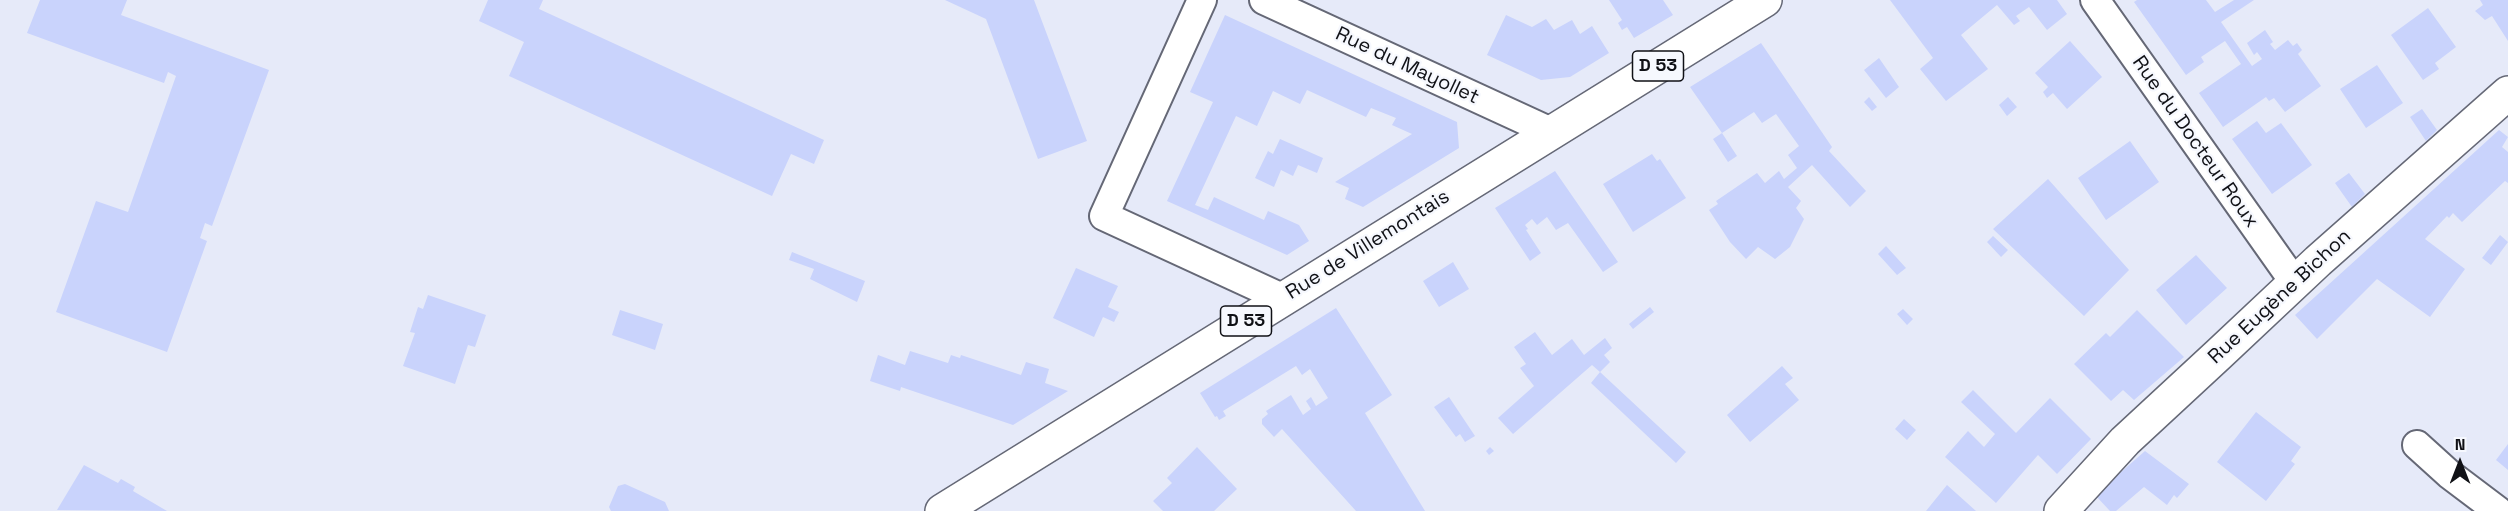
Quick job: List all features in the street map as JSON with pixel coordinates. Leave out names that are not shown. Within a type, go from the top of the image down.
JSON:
[{"type":"main road","name":"Rue de Villemontais","points":[[942,511],[1765,0]]},
{"type":"main road","name":"Rue Eugène Bichon","points":[[2061,511],[2125,441],[2295,283],[2508,93]]},
{"type":"street","points":[[1202,0],[1104,216],[1282,298]]},
{"type":"street","name":"Rue du Mayollet","points":[[1264,0],[1551,132]]},
{"type":"street","name":"Rue du Docteur Roux","points":[[2095,0],[2295,283]]},
{"type":"street","points":[[2417,446],[2449,474],[2498,511]]},
{"type":"building","points":[[40,0],[127,0],[121,15],[269,70],[212,226],[205,223],[200,238],[207,241],[167,352],[56,312],[96,201],[128,212],[176,76],[168,72],[164,83],[27,33]]},
{"type":"building","points":[[488,0],[543,0],[539,9],[824,140],[814,164],[791,154],[772,196],[509,76],[524,42],[479,21]]},
{"type":"building","points":[[945,0],[1034,0],[1087,141],[1038,159],[986,19]]},
{"type":"building","points":[[1609,0],[1663,0],[1673,15],[1634,38],[1627,27],[1622,30],[1618,23],[1622,20]]},
{"type":"building","points":[[1890,0],[2057,0],[2067,14],[2047,30],[2029,7],[2016,16],[2020,21],[2014,25],[1997,5],[1961,35],[1988,69],[1946,101],[1920,69],[1933,58]]},
{"type":"building","points":[[2137,0],[2206,0],[2215,12],[2234,0],[2254,0],[2221,22],[2252,66],[2262,59],[2257,52],[2254,55],[2247,43],[2265,30],[2275,50],[2288,40],[2293,46],[2297,43],[2302,50],[2298,54],[2321,86],[2285,112],[2274,98],[2269,101],[2266,97],[2223,127],[2199,93],[2241,64],[2225,41],[2201,57],[2204,62],[2186,75],[2134,2]]},
{"type":"building","points":[[2480,0],[2508,0],[2508,41],[2492,16],[2485,20],[2475,11],[2483,5]]},
{"type":"building","points":[[2428,8],[2456,47],[2435,63],[2439,69],[2423,80],[2391,35]]},
{"type":"building","points":[[1225,15],[1457,122],[1459,148],[1363,207],[1345,199],[1349,188],[1335,182],[1412,134],[1392,125],[1396,118],[1371,108],[1366,117],[1307,90],[1300,104],[1273,91],[1257,126],[1236,116],[1195,205],[1208,210],[1214,197],[1264,220],[1268,211],[1299,225],[1309,241],[1287,255],[1167,201],[1213,102],[1190,92]]},
{"type":"building","points":[[1506,15],[1532,27],[1546,19],[1554,30],[1572,20],[1580,34],[1592,26],[1609,53],[1570,77],[1541,80],[1487,55]]},
{"type":"building","points":[[2070,41],[2102,77],[2067,109],[2053,93],[2047,98],[2043,92],[2048,87],[2035,73]]},
{"type":"building","points":[[1761,43],[1832,147],[1829,151],[1866,191],[1850,207],[1812,165],[1788,187],[1801,201],[1796,208],[1804,219],[1790,247],[1775,259],[1758,247],[1746,259],[1730,242],[1709,210],[1718,204],[1716,201],[1757,173],[1765,183],[1779,171],[1784,179],[1797,168],[1788,155],[1799,146],[1776,114],[1762,123],[1754,112],[1722,133],[1690,87]]},
{"type":"building","points":[[1879,58],[1899,87],[1886,98],[1864,70]]},
{"type":"building","points":[[2377,65],[2403,103],[2366,128],[2340,89]]},
{"type":"building","points":[[1869,97],[1877,107],[1872,111],[1864,102]]},
{"type":"building","points":[[2008,97],[2017,107],[2007,116],[1999,105]]},
{"type":"building","points":[[2422,109],[2437,130],[2426,141],[2410,117]]},
{"type":"building","points":[[2257,121],[2266,133],[2281,123],[2312,165],[2272,194],[2232,139]]},
{"type":"building","points":[[2499,130],[2508,137],[2502,147],[2508,152],[2508,183],[2505,181],[2462,222],[2453,213],[2449,218],[2447,216],[2425,239],[2465,269],[2430,317],[2377,279],[2317,339],[2295,315]]},
{"type":"building","points":[[1722,133],[1737,156],[1728,162],[1713,139]]},
{"type":"building","points":[[1280,139],[1323,158],[1317,173],[1298,165],[1293,176],[1281,170],[1274,187],[1255,178],[1268,151],[1273,154]]},
{"type":"building","points":[[2130,141],[2159,182],[2106,220],[2078,178]]},
{"type":"building","points":[[1652,154],[1657,161],[1660,159],[1686,198],[1633,232],[1603,184]]},
{"type":"building","points":[[1555,171],[1618,262],[1603,272],[1568,223],[1556,230],[1547,217],[1537,225],[1532,219],[1525,225],[1541,253],[1530,261],[1495,208]]},
{"type":"building","points":[[2349,173],[2365,194],[2352,207],[2335,183]]},
{"type":"building","points":[[2048,179],[2129,270],[2084,316],[1993,229]]},
{"type":"building","points":[[2500,235],[2508,242],[2491,265],[2482,258]]},
{"type":"building","points":[[1993,236],[2008,250],[2001,257],[1987,242]]},
{"type":"building","points":[[1886,246],[1906,268],[1897,275],[1878,254]]},
{"type":"building","points":[[792,252],[865,281],[857,302],[810,279],[814,269],[789,260]]},
{"type":"building","points":[[2196,255],[2227,288],[2186,325],[2156,290]]},
{"type":"building","points":[[1453,262],[1469,289],[1439,307],[1423,281]]},
{"type":"building","points":[[1076,268],[1118,286],[1108,307],[1119,312],[1114,322],[1103,317],[1094,337],[1053,318]]},
{"type":"building","points":[[428,295],[486,315],[475,347],[468,345],[455,384],[403,366],[415,333],[410,332],[418,307],[423,309]]},
{"type":"building","points":[[1650,307],[1654,312],[1633,329],[1629,324]]},
{"type":"building","points":[[1336,308],[1392,395],[1365,413],[1425,511],[1356,511],[1282,429],[1274,437],[1262,424],[1262,419],[1268,414],[1266,411],[1291,395],[1303,415],[1311,409],[1306,401],[1311,397],[1316,406],[1328,398],[1310,369],[1302,375],[1296,366],[1223,411],[1226,416],[1219,420],[1200,393]]},
{"type":"building","points":[[1903,309],[1913,319],[1907,325],[1897,314]]},
{"type":"building","points":[[620,310],[663,324],[655,350],[612,335]]},
{"type":"building","points":[[2137,310],[2184,357],[2134,400],[2123,390],[2111,401],[2074,364],[2106,333],[2110,337]]},
{"type":"building","points":[[1535,332],[1552,355],[1572,339],[1584,355],[1605,338],[1612,348],[1604,355],[1610,362],[1600,372],[1592,365],[1513,434],[1498,418],[1534,386],[1520,368],[1526,364],[1514,347]]},
{"type":"building","points":[[910,351],[948,363],[951,355],[960,358],[961,355],[1021,375],[1026,362],[1049,369],[1045,383],[1068,391],[1013,425],[901,387],[900,391],[870,381],[878,355],[905,365]]},
{"type":"building","points":[[1782,366],[1793,378],[1785,384],[1799,400],[1750,442],[1727,415]]},
{"type":"building","points":[[1600,372],[1686,452],[1676,463],[1591,383]]},
{"type":"building","points":[[1973,390],[2016,433],[2050,398],[2091,439],[2057,474],[2038,455],[1996,503],[1945,457],[1968,431],[1984,447],[1995,434],[1961,402]]},
{"type":"building","points":[[1449,397],[1475,436],[1465,442],[1460,434],[1456,437],[1434,407]]},
{"type":"building","points":[[2256,412],[2301,447],[2291,461],[2295,464],[2266,501],[2217,462]]},
{"type":"building","points":[[1904,419],[1916,430],[1907,440],[1895,429]]},
{"type":"building","points":[[2508,444],[2508,470],[2496,460]]},
{"type":"building","points":[[1197,447],[1237,489],[1214,511],[1163,511],[1153,501],[1172,483],[1167,478]]},
{"type":"building","points":[[1490,447],[1494,451],[1489,455],[1486,451]]},
{"type":"building","points":[[2145,451],[2189,484],[2177,498],[2174,495],[2167,505],[2144,487],[2116,511],[2110,511],[2095,495]]},
{"type":"building","points":[[84,465],[118,483],[121,479],[135,487],[133,491],[167,511],[57,510]]},
{"type":"building","points":[[625,484],[665,502],[669,511],[611,511],[609,507],[618,486]]},
{"type":"building","points":[[1947,485],[1976,511],[1926,511]]}]
